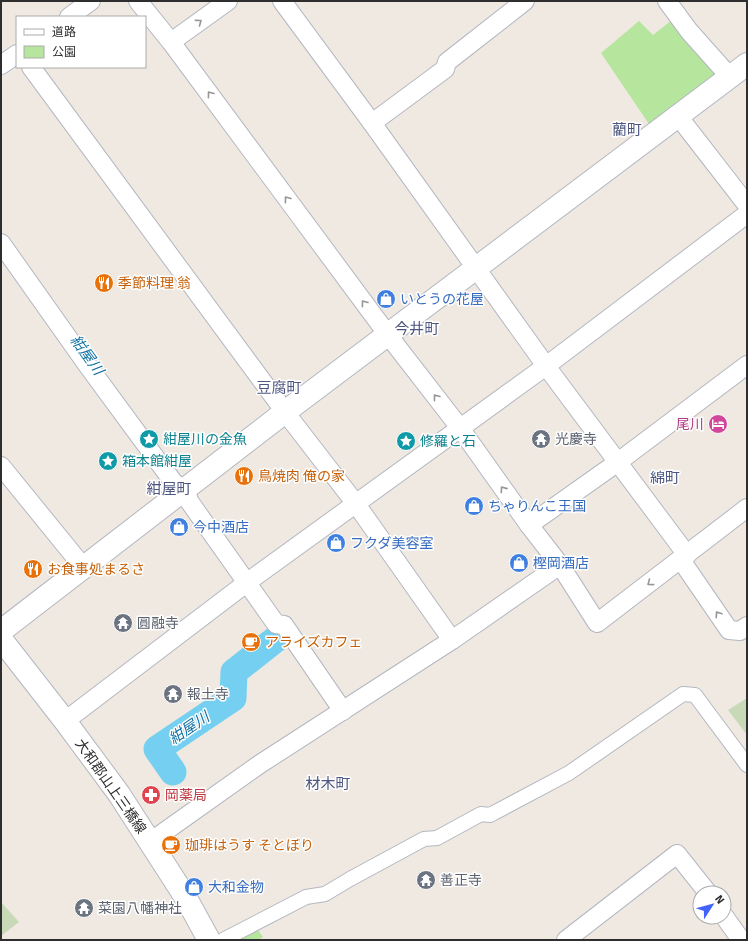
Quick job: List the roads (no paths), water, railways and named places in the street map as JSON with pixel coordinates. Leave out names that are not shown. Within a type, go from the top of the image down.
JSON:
[{"type":"street","points":[[70,16],[91,1]]},
{"type":"street","points":[[138,1],[171,42],[388,335],[460,428],[529,525],[560,565],[597,623],[747,508]]},
{"type":"street","points":[[171,42],[228,1]]},
{"type":"street","points":[[282,1],[477,268],[546,366],[618,462],[684,557],[729,630],[740,631],[747,626]]},
{"type":"street","points":[[372,123],[445,69],[447,62],[526,1]]},
{"type":"street","points":[[666,1],[689,31],[730,77]]},
{"type":"street","points":[[1,65],[16,55]]},
{"type":"street","points":[[1,631],[186,490],[285,412],[747,64]]},
{"type":"street","points":[[32,68],[285,412],[356,504],[452,640]]},
{"type":"street","points":[[678,116],[747,205]]},
{"type":"street","points":[[65,721],[250,580],[546,366],[747,214]]},
{"type":"street","points":[[1,228],[181,477],[189,501],[250,580],[276,624],[284,625],[343,711]]},
{"type":"street","points":[[1,243],[88,366],[174,483],[186,490]]},
{"type":"street","points":[[529,525],[618,462],[747,365]]},
{"type":"street","points":[[1,466],[84,568]]},
{"type":"street","points":[[150,842],[260,764],[452,640],[560,565]]},
{"type":"street","name":"大和郡山上三橋線","points":[[1,639],[65,721],[119,794],[186,898],[209,940]]},
{"type":"street","points":[[223,940],[306,897],[325,894],[424,839],[437,838],[481,814],[490,815],[569,773],[683,694],[695,695],[747,765]]},
{"type":"street","points":[[566,940],[677,854],[702,885]]},
{"type":"street","points":[[730,925],[741,940]]},
{"type":"waterway","name":"紺屋川","points":[[173,772],[157,749],[233,698],[234,672],[281,635]]},
{"type":"place","name":"季節料理 翁","points":[[104,283]]},
{"type":"place","name":"いとうの花屋","points":[[386,299]]},
{"type":"place","name":"尾川","points":[[718,424]]},
{"type":"place","name":"紺屋川の金魚","points":[[149,439]]},
{"type":"place","name":"光慶寺","points":[[541,439]]},
{"type":"place","name":"修羅と石","points":[[406,441]]},
{"type":"place","name":"箱本館紺屋","points":[[108,461]]},
{"type":"place","name":"鳥焼肉 俺の家","points":[[244,476]]},
{"type":"place","name":"ちゃりんこ王国","points":[[474,506]]},
{"type":"place","name":"今中酒店","points":[[179,527]]},
{"type":"place","name":"フクダ美容室","points":[[336,543]]},
{"type":"place","name":"樫岡酒店","points":[[519,563]]},
{"type":"place","name":"お食事処まるさ","points":[[33,569]]},
{"type":"place","name":"圓融寺","points":[[123,623]]},
{"type":"place","name":"アライズカフェ","points":[[251,642]]},
{"type":"place","name":"報土寺","points":[[173,694]]},
{"type":"place","name":"岡薬局","points":[[151,795]]},
{"type":"place","name":"珈琲はうす そとぼり","points":[[171,845]]},
{"type":"place","name":"善正寺","points":[[426,880]]},
{"type":"place","name":"大和金物","points":[[194,887]]},
{"type":"place","name":"菜園八幡神社","points":[[84,908]]},
{"type":"district","name":"藺町","points":[[627,130]]},
{"type":"district","name":"今井町","points":[[417,329]]},
{"type":"district","name":"豆腐町","points":[[279,388]]},
{"type":"district","name":"綿町","points":[[665,478]]},
{"type":"district","name":"紺屋町","points":[[169,489]]},
{"type":"district","name":"材木町","points":[[328,784]]}]
